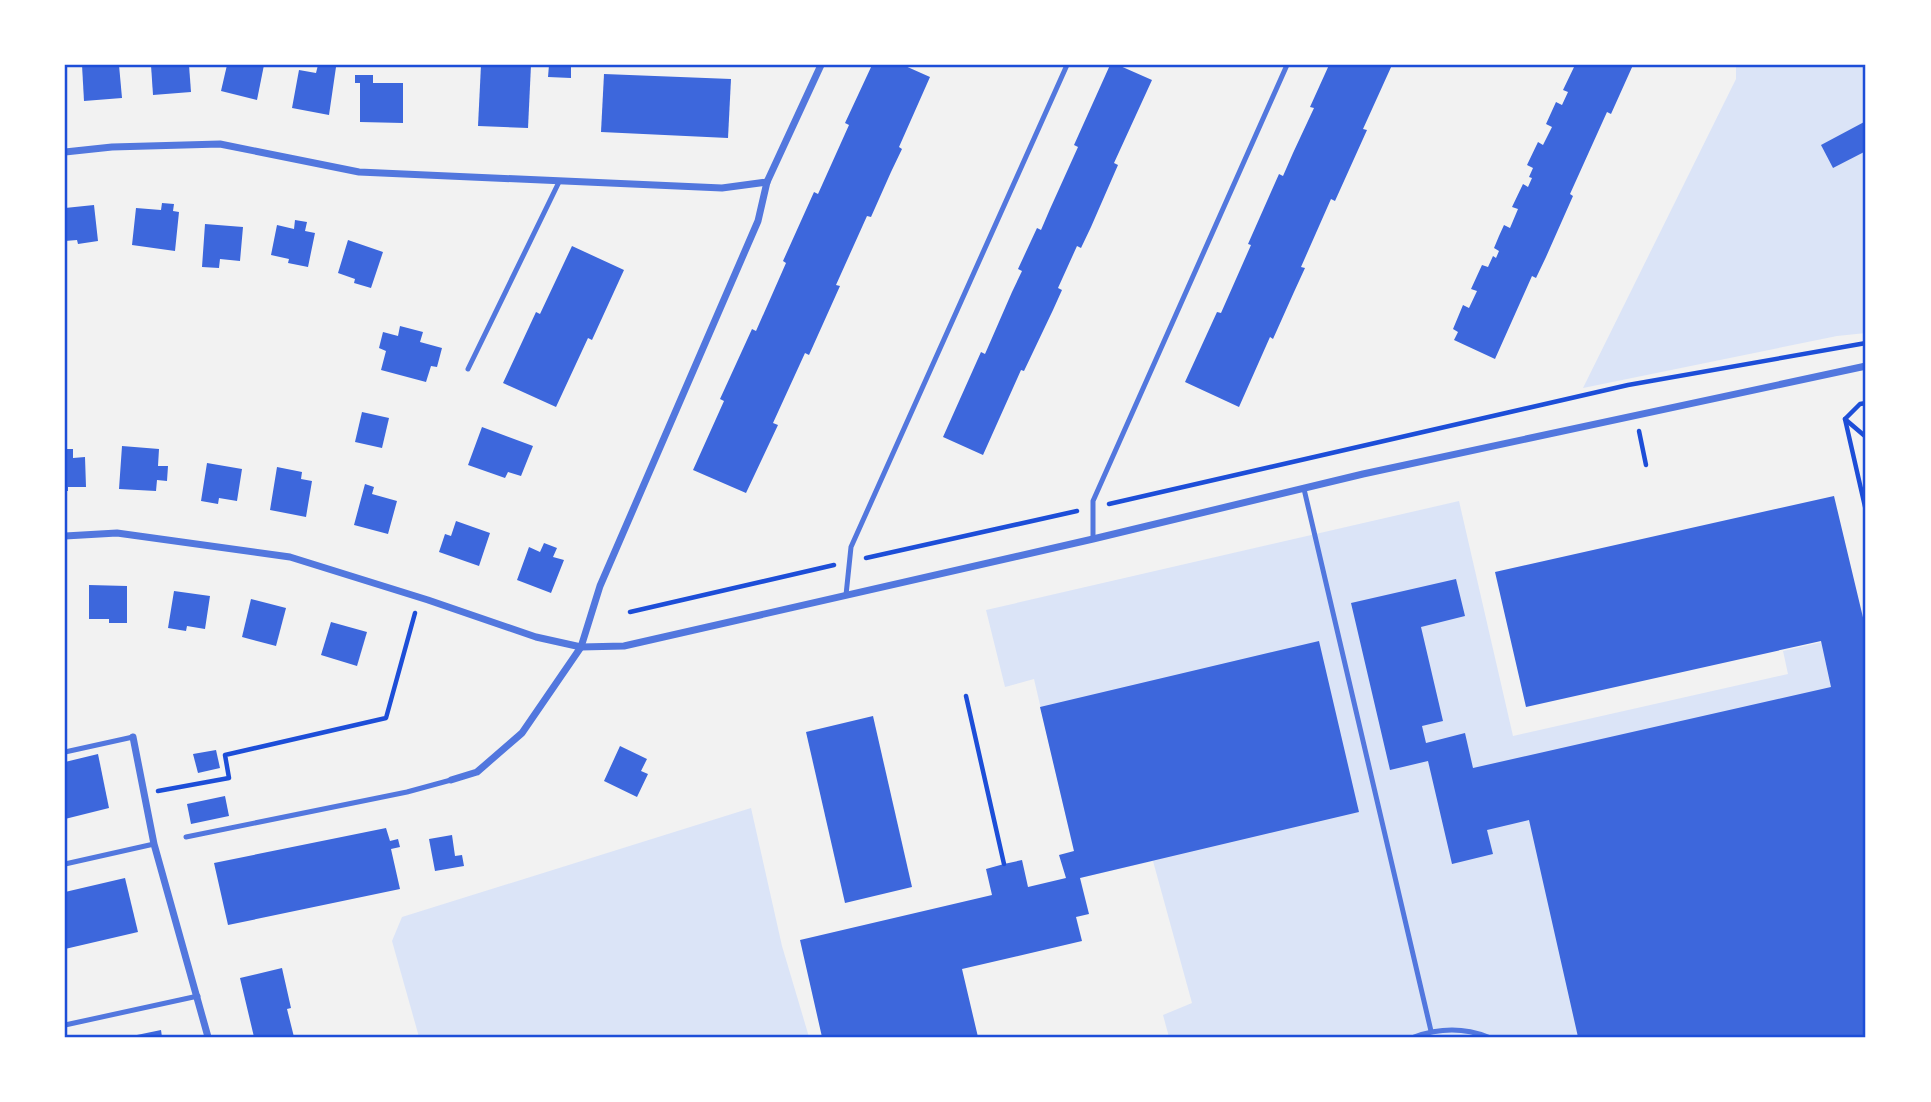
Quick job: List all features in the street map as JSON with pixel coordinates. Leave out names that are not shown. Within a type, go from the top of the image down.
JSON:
[{"type":"street","points":[[451,780],[477,772],[522,733],[581,647],[600,586],[758,221],[767,182],[821,65]]},
{"type":"street","points":[[65,152],[112,147],[219,144],[359,172],[722,188],[767,182]]},
{"type":"street","points":[[65,536],[117,533],[290,557],[536,637],[581,647],[624,646],[1093,539],[1363,474],[1866,366]]},
{"type":"street","points":[[133,737],[154,844],[208,1037]]},
{"type":"lane","points":[[846,595],[851,547],[1067,65]]},
{"type":"lane","points":[[1093,539],[1093,501],[1287,65]]},
{"type":"lane","points":[[468,369],[559,182]]},
{"type":"lane","points":[[1304,489],[1431,1031]]},
{"type":"lane","points":[[65,752],[133,737]]},
{"type":"lane","points":[[186,837],[407,792],[451,780]]},
{"type":"lane","points":[[65,864],[154,844]]},
{"type":"lane","points":[[65,1025],[198,996]]},
{"type":"lane","points":[[1414,1037],[1431,1031],[1462,1030],[1488,1037]]},
{"type":"path","points":[[630,612],[1628,385],[1866,343]]},
{"type":"path","points":[[1845,419],[1860,404],[1866,403]]},
{"type":"path","points":[[1845,419],[1866,437]]},
{"type":"path","points":[[1845,419],[1866,511]]},
{"type":"path","points":[[144,794],[229,778],[225,755],[386,718],[415,612]]},
{"type":"path","points":[[966,696],[1004,864]]},
{"type":"shaded area","points":[[1736,65],[1866,65],[1866,333],[1837,336],[1583,388],[1736,79]]},
{"type":"shaded area","points":[[1459,501],[1513,736],[1788,674],[1783,651],[1866,632],[1866,1037],[1169,1037],[1163,1015],[1192,1003],[1153,861],[1080,878],[1034,679],[1005,687],[986,610]]},
{"type":"shaded area","points":[[751,808],[782,946],[809,1037],[419,1037],[392,941],[402,917]]},
{"type":"building","points":[[82,65],[119,65],[122,98],[84,101]]},
{"type":"building","points":[[151,65],[189,65],[191,92],[153,95]]},
{"type":"building","points":[[227,65],[264,65],[257,100],[221,91]]},
{"type":"building","points":[[318,65],[336,67],[329,115],[292,108],[299,70],[316,73]]},
{"type":"building","points":[[481,65],[531,65],[528,128],[478,126]]},
{"type":"building","points":[[549,65],[571,65],[571,78],[548,77]]},
{"type":"building","points":[[872,65],[903,65],[930,77],[899,147],[902,149],[871,217],[867,216],[836,285],[840,286],[809,355],[805,353],[773,423],[778,425],[746,493],[693,470],[724,401],[720,399],[752,329],[756,331],[786,263],[783,261],[814,192],[818,194],[849,125],[845,123]]},
{"type":"building","points":[[1110,65],[1118,65],[1152,80],[1114,163],[1118,165],[1091,227],[1081,248],[1077,246],[1058,288],[1062,290],[1024,371],[1021,370],[983,455],[943,437],[981,352],[985,354],[1022,271],[1018,269],[1037,228],[1041,230],[1078,147],[1074,145]]},
{"type":"building","points":[[1329,65],[1392,65],[1363,129],[1367,130],[1335,201],[1331,199],[1301,267],[1305,268],[1239,407],[1185,382],[1217,312],[1221,313],[1279,174],[1283,176],[1314,108],[1310,107]]},
{"type":"building","points":[[1575,65],[1633,65],[1611,114],[1607,112],[1570,194],[1573,196],[1546,257],[1536,278],[1532,276],[1495,359],[1454,340],[1458,332],[1453,329],[1463,305],[1469,308],[1477,291],[1471,289],[1482,265],[1488,267],[1493,256],[1496,258],[1499,251],[1494,248],[1504,225],[1510,228],[1518,209],[1512,207],[1523,184],[1528,187],[1532,178],[1529,177],[1533,168],[1527,165],[1538,142],[1543,145],[1552,127],[1546,124],[1556,102],[1562,105],[1568,92],[1563,90]]},
{"type":"building","points":[[604,74],[731,79],[728,138],[601,132]]},
{"type":"building","points":[[355,75],[373,75],[373,83],[403,83],[403,123],[360,122],[360,83],[355,83]]},
{"type":"building","points":[[1866,121],[1866,151],[1833,168],[1821,145]]},
{"type":"building","points":[[162,203],[174,204],[173,211],[179,212],[175,251],[132,245],[136,208],[161,210]]},
{"type":"building","points":[[94,205],[98,241],[78,244],[77,240],[65,241],[65,208]]},
{"type":"building","points":[[295,220],[307,222],[305,231],[315,233],[308,267],[288,263],[289,259],[271,255],[277,225],[294,229]]},
{"type":"building","points":[[205,224],[243,227],[240,261],[220,259],[219,268],[202,267]]},
{"type":"building","points":[[348,240],[383,252],[371,288],[354,283],[355,279],[338,273]]},
{"type":"building","points":[[572,246],[624,270],[592,340],[588,338],[556,407],[503,383],[536,312],[540,314]]},
{"type":"building","points":[[400,326],[423,332],[420,342],[442,348],[437,367],[431,366],[426,382],[381,370],[386,351],[379,348],[383,332],[398,336]]},
{"type":"building","points":[[362,412],[389,418],[382,448],[355,442]]},
{"type":"building","points":[[482,427],[533,446],[521,476],[508,472],[505,478],[468,465]]},
{"type":"building","points":[[122,446],[159,449],[158,466],[168,466],[167,481],[157,480],[156,491],[119,489]]},
{"type":"building","points":[[65,449],[73,449],[73,458],[85,457],[86,487],[68,487],[68,491],[65,491]]},
{"type":"building","points":[[207,463],[242,469],[237,501],[219,498],[218,504],[201,501]]},
{"type":"building","points":[[277,467],[302,472],[301,479],[312,481],[306,517],[270,510]]},
{"type":"building","points":[[365,484],[374,487],[372,494],[397,501],[388,534],[354,525]]},
{"type":"building","points":[[1834,496],[1866,630],[1866,1037],[1578,1037],[1529,820],[1487,830],[1493,854],[1452,864],[1428,761],[1390,770],[1351,603],[1456,579],[1465,616],[1421,627],[1443,721],[1422,726],[1426,743],[1465,733],[1473,768],[1831,687],[1821,641],[1526,707],[1495,572]]},
{"type":"building","points":[[456,521],[490,533],[479,566],[439,552],[445,534],[451,536]]},
{"type":"building","points":[[544,543],[557,548],[553,557],[564,560],[551,593],[517,580],[529,547],[540,552]]},
{"type":"building","points":[[89,585],[127,586],[127,623],[89,619]]},
{"type":"building","points":[[174,591],[210,596],[205,629],[187,626],[186,631],[168,628]]},
{"type":"building","points":[[251,599],[286,608],[276,646],[242,637]]},
{"type":"building","points":[[331,622],[367,632],[357,666],[321,655]]},
{"type":"building","points":[[1319,641],[1359,812],[1080,878],[1089,914],[1076,917],[1082,941],[962,969],[978,1037],[822,1037],[800,940],[992,895],[986,869],[1004,864],[1022,860],[1028,887],[1066,878],[1059,855],[1074,851],[1040,707]]},
{"type":"building","points":[[873,716],[912,887],[845,903],[806,732]]},
{"type":"building","points":[[620,746],[647,759],[641,771],[648,774],[637,797],[604,781]]},
{"type":"building","points":[[216,750],[220,768],[198,773],[193,754]]},
{"type":"building","points":[[98,754],[109,808],[65,819],[65,762]]},
{"type":"building","points":[[225,796],[229,816],[191,824],[187,804]]},
{"type":"building","points":[[386,828],[390,841],[398,839],[400,847],[391,849],[400,889],[228,925],[214,863]]},
{"type":"building","points":[[452,835],[455,856],[462,855],[464,866],[435,871],[429,839]]},
{"type":"building","points":[[125,878],[138,932],[65,949],[65,892]]},
{"type":"building","points":[[282,968],[294,1037],[254,1037],[240,978]]},
{"type":"building","points":[[161,1030],[162,1037],[132,1037],[132,1036]]}]
